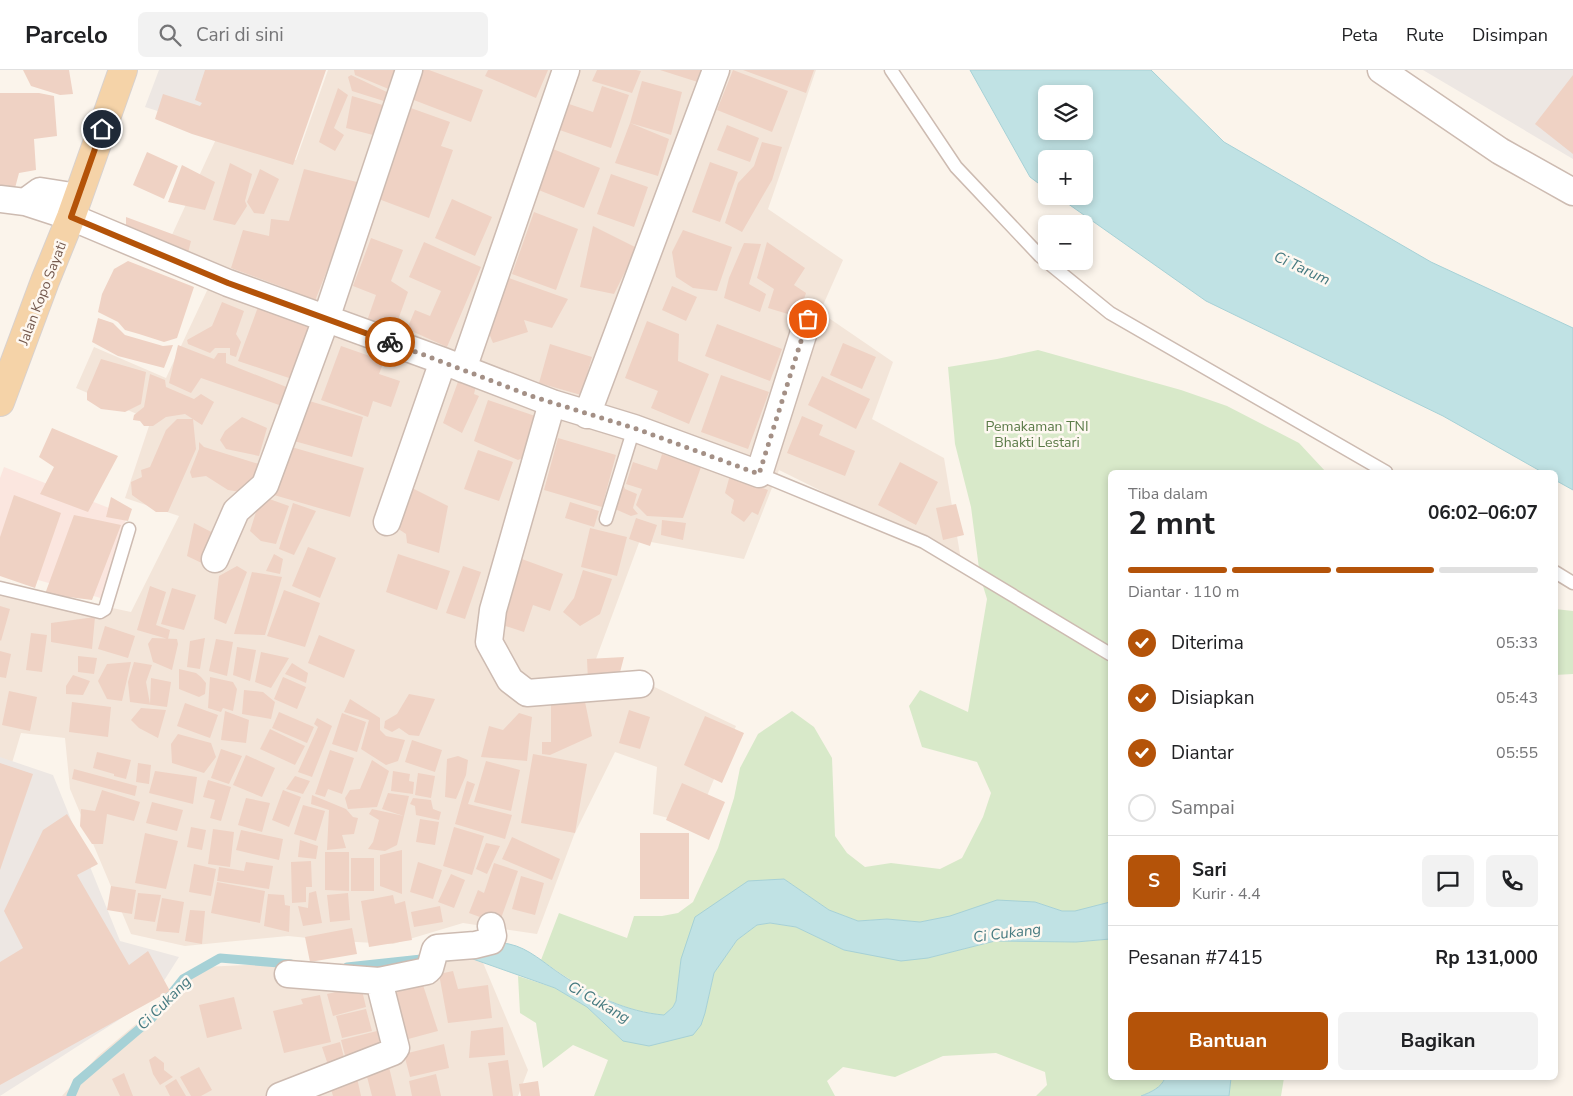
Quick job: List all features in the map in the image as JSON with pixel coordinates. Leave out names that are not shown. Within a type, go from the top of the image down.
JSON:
[{"type":"main road","name":"Jalan Kopo Sayati","points":[[0,402],[75,207],[123,70]]},
{"type":"street","points":[[215,559],[236,511],[266,485],[326,319],[409,70]]},
{"type":"street","points":[[387,522],[453,365],[566,70]]},
{"type":"street","points":[[587,415],[716,70]]},
{"type":"street","points":[[1381,70],[1500,151],[1573,192]]},
{"type":"street","points":[[12,201],[75,207],[228,283],[552,403],[634,428],[759,474],[808,319]]},
{"type":"street","points":[[552,403],[493,610],[489,642],[510,680],[527,693],[640,684]]},
{"type":"street","points":[[288,974],[380,980],[427,971],[437,948],[475,945],[491,941],[493,940],[491,926]]},
{"type":"street","points":[[280,1096],[393,1052],[396,1048],[380,980]]},
{"type":"lane","points":[[891,70],[956,167],[1040,256],[1110,313],[1383,470]]},
{"type":"lane","points":[[606,519],[634,428]]},
{"type":"lane","points":[[759,474],[924,542],[1108,653]]},
{"type":"lane","points":[[0,588],[100,612],[105,609],[129,529]]},
{"type":"lane","points":[[1558,574],[1573,583]]},
{"type":"shaded area","points":[[159,70],[320,70],[289,152],[145,107]]},
{"type":"shaded area","points":[[328,70],[816,70],[768,209],[843,260],[820,312],[893,362],[872,419],[944,458],[961,560],[779,470],[744,559],[640,540],[596,659],[736,726],[695,825],[653,814],[657,767],[615,752],[574,835],[537,934],[463,923],[393,944],[288,936],[185,946],[131,934],[70,789],[65,738],[21,733],[12,763],[0,758],[0,584],[131,612],[179,516],[125,498],[151,420],[76,388],[94,347],[166,378],[212,280],[159,263],[217,137],[296,160]]},
{"type":"shaded area","points":[[1423,70],[1573,70],[1573,159]]},
{"type":"shaded area","points":[[4,467],[127,515],[104,599],[0,569],[0,478]]},
{"type":"shaded area","points":[[0,757],[53,775],[120,941],[179,957],[153,998],[0,1096]]},
{"type":"shaded area","points":[[476,946],[528,1070],[518,1096],[62,1096],[98,1056],[204,967],[266,964],[353,965]]},
{"type":"green space","name":"Pemakaman TNI Bhakti Lestari","points":[[1038,350],[1181,390],[1227,406],[1299,443],[1324,470],[1108,470],[1108,903],[1075,912],[1062,911],[1035,902],[920,922],[887,919],[858,921],[829,910],[784,879],[681,959],[676,1001],[673,1007],[664,1015],[647,1013],[599,996],[541,960],[559,913],[627,938],[634,916],[662,916],[678,913],[693,902],[718,848],[734,798],[740,768],[758,734],[792,711],[814,727],[832,758],[835,836],[847,853],[865,867],[891,863],[940,869],[962,858],[983,817],[991,793],[977,762],[922,747],[909,706],[920,690],[968,712],[987,599],[980,576],[971,507],[955,444],[948,367]]},
{"type":"green space","points":[[1558,609],[1573,611],[1573,674],[1558,675]]},
{"type":"green space","points":[[770,923],[796,927],[844,950],[928,958],[995,941],[1076,942],[1108,939],[1108,1080],[1164,1080],[1158,1087],[1141,1096],[1036,1096],[1047,1085],[1045,1072],[996,1053],[943,1056],[895,1077],[843,1067],[827,1081],[835,1096],[594,1096],[608,1060],[573,1045],[543,1068],[536,1023],[520,1013],[518,976],[555,988],[587,1007],[623,1041],[705,1013],[714,973],[737,940],[757,925]]},
{"type":"green space","points":[[1231,1080],[1284,1080],[1281,1096],[1229,1096]]},
{"type":"water","name":"Ci Tarum","points":[[970,70],[1151,70],[1224,142],[1431,262],[1573,328],[1573,490],[1558,482],[1558,470],[1538,470],[1443,416],[1206,301],[1093,221],[1093,215],[1084,215],[1070,205],[1093,205],[1093,150],[1038,150],[1038,183],[1030,177]]},
{"type":"water","points":[[784,879],[829,910],[858,921],[887,919],[920,922],[950,916],[997,900],[1035,902],[1062,911],[1075,911],[1108,903],[1108,939],[1076,942],[995,941],[928,958],[901,961],[844,950],[796,927],[770,923],[757,925],[737,940],[714,973],[701,1025],[693,1035],[649,1046],[623,1041],[587,1007],[555,988],[470,958],[439,962],[441,949],[486,944],[509,944],[530,953],[573,982],[598,996],[623,1006],[664,1015],[673,1007],[676,1001],[681,959],[695,917],[748,881]]},
{"type":"water","points":[[1231,1080],[1229,1096],[1141,1096],[1158,1087],[1163,1081]]},
{"type":"building","points":[[23,70],[69,70],[73,94],[60,95],[31,86]]},
{"type":"building","points":[[205,70],[326,70],[293,165],[192,134],[155,119],[163,94],[200,106],[202,103],[195,100]]},
{"type":"building","points":[[354,70],[399,70],[391,90],[355,75]]},
{"type":"building","points":[[416,70],[429,70],[483,90],[471,122],[406,97]]},
{"type":"building","points":[[488,70],[548,70],[536,98],[485,76]]},
{"type":"building","points":[[597,70],[641,71],[632,93],[592,81]]},
{"type":"building","points":[[660,70],[708,70],[704,84]]},
{"type":"building","points":[[733,70],[788,91],[772,132],[717,110]]},
{"type":"building","points":[[743,70],[814,70],[806,93]]},
{"type":"building","points":[[351,75],[391,94],[387,102],[352,91],[348,77]]},
{"type":"building","points":[[1573,75],[1573,154],[1535,124]]},
{"type":"building","points":[[642,81],[682,92],[671,135],[630,123]]},
{"type":"building","points":[[602,86],[629,95],[611,148],[554,128],[563,102],[593,112]]},
{"type":"building","points":[[338,88],[348,95],[334,128],[344,135],[335,151],[319,142]]},
{"type":"building","points":[[0,93],[39,93],[54,96],[57,136],[34,139],[36,170],[19,173],[15,188],[0,188]]},
{"type":"building","points":[[352,96],[386,106],[373,135],[346,128]]},
{"type":"building","points":[[408,107],[450,122],[441,146],[453,150],[429,218],[376,198]]},
{"type":"building","points":[[630,123],[669,139],[658,176],[615,163]]},
{"type":"building","points":[[727,125],[759,138],[750,162],[717,150]]},
{"type":"building","points":[[762,142],[782,147],[772,180],[742,232],[725,223],[738,183],[754,166]]},
{"type":"building","points":[[553,149],[600,168],[584,208],[536,189]]},
{"type":"building","points":[[147,152],[178,166],[164,199],[133,185]]},
{"type":"building","points":[[710,162],[738,172],[720,222],[692,212]]},
{"type":"building","points":[[230,163],[252,174],[245,201],[247,206],[235,225],[213,220]]},
{"type":"building","points":[[182,165],[215,182],[205,210],[168,202]]},
{"type":"building","points":[[260,169],[279,179],[264,214],[254,213],[247,202]]},
{"type":"building","points":[[304,169],[361,183],[315,301],[294,300],[285,288],[231,268],[243,230],[269,236],[271,219],[289,221]]},
{"type":"building","points":[[611,174],[648,187],[634,227],[597,214]]},
{"type":"building","points":[[452,199],[492,217],[475,256],[435,238]]},
{"type":"building","points":[[534,212],[578,229],[556,290],[512,274]]},
{"type":"building","points":[[126,217],[191,241],[185,265],[126,240]]},
{"type":"building","points":[[593,226],[637,248],[614,294],[580,287]]},
{"type":"building","points":[[683,230],[732,247],[717,291],[693,288],[676,277],[672,252]]},
{"type":"building","points":[[371,238],[403,250],[391,281],[408,292],[394,331],[367,321],[376,295],[353,286]]},
{"type":"building","points":[[424,242],[481,267],[447,347],[407,329],[415,310],[430,316],[441,291],[409,277]]},
{"type":"building","points":[[767,242],[805,268],[794,285],[806,293],[798,317],[768,308],[774,289],[757,278]]},
{"type":"building","points":[[744,243],[761,244],[749,284],[766,294],[760,312],[724,298],[729,278]]},
{"type":"building","points":[[128,261],[194,287],[177,338],[164,342],[125,330],[118,322],[98,312],[102,294],[114,269]]},
{"type":"building","points":[[506,277],[568,299],[552,328],[524,320],[528,332],[493,343],[483,319]]},
{"type":"building","points":[[672,286],[697,297],[686,321],[662,310]]},
{"type":"building","points":[[222,302],[244,311],[236,334],[241,342],[236,357],[230,355],[230,348],[215,348],[210,353],[188,344],[187,340],[212,326]]},
{"type":"building","points":[[258,307],[310,327],[292,379],[238,361]]},
{"type":"building","points":[[98,318],[113,323],[125,335],[163,346],[173,345],[164,368],[118,356],[92,342]]},
{"type":"building","points":[[647,321],[679,334],[678,361],[709,374],[689,424],[651,408],[658,391],[625,378]]},
{"type":"building","points":[[717,324],[782,349],[770,381],[705,356]]},
{"type":"building","points":[[843,343],[876,357],[862,389],[830,375]]},
{"type":"building","points":[[550,344],[592,357],[581,395],[539,383]]},
{"type":"building","points":[[178,345],[214,359],[218,353],[226,353],[226,363],[289,388],[282,406],[201,378],[191,393],[169,383]]},
{"type":"building","points":[[341,346],[384,361],[379,374],[400,381],[391,407],[373,401],[368,417],[321,400]]},
{"type":"building","points":[[101,359],[146,372],[141,404],[125,412],[101,409],[87,400],[87,392]]},
{"type":"building","points":[[150,374],[165,380],[166,387],[194,399],[201,394],[214,402],[202,425],[185,414],[166,417],[153,426],[144,426],[140,421],[133,420],[134,415],[144,407]]},
{"type":"building","points":[[721,375],[769,392],[748,449],[701,432]]},
{"type":"building","points":[[822,376],[870,399],[856,429],[808,405]]},
{"type":"building","points":[[459,379],[476,386],[474,394],[479,396],[462,433],[443,423]]},
{"type":"building","points":[[306,400],[363,417],[352,457],[294,441]]},
{"type":"building","points":[[488,400],[541,418],[527,456],[518,460],[474,441]]},
{"type":"building","points":[[802,416],[823,425],[819,435],[855,451],[845,476],[787,453]]},
{"type":"building","points":[[242,417],[267,428],[259,456],[226,449],[220,440],[225,431]]},
{"type":"building","points":[[177,419],[193,419],[196,449],[168,512],[156,512],[132,495],[131,482],[142,477],[141,470],[150,467],[166,430]]},
{"type":"building","points":[[52,428],[118,456],[88,512],[40,494],[54,467],[39,457]]},
{"type":"building","points":[[558,438],[616,455],[602,507],[544,490]]},
{"type":"building","points":[[199,442],[204,447],[262,465],[247,493],[228,490],[206,476],[192,478],[190,472],[199,449]]},
{"type":"building","points":[[288,446],[364,468],[350,517],[274,495]]},
{"type":"building","points":[[478,450],[513,462],[499,501],[464,489]]},
{"type":"building","points":[[662,454],[701,467],[683,518],[647,516],[636,505],[642,489],[626,484],[633,462],[657,470]]},
{"type":"building","points":[[900,462],[938,482],[916,525],[878,505]]},
{"type":"building","points":[[730,475],[768,490],[758,515],[752,512],[744,522],[731,513],[734,500],[725,493]]},
{"type":"building","points":[[622,482],[625,489],[637,494],[633,508],[638,514],[631,516],[615,509]]},
{"type":"building","points":[[402,483],[448,506],[439,553],[407,543],[406,534],[394,526]]},
{"type":"building","points":[[14,495],[61,513],[35,588],[0,576],[0,537]]},
{"type":"building","points":[[261,496],[289,506],[276,544],[261,541],[250,531]]},
{"type":"building","points":[[111,497],[132,509],[128,521],[106,517]]},
{"type":"building","points":[[570,502],[599,511],[594,527],[565,518]]},
{"type":"building","points":[[293,503],[316,511],[294,555],[279,549]]},
{"type":"building","points":[[956,504],[964,535],[943,540],[936,508]]},
{"type":"building","points":[[74,515],[121,525],[92,600],[45,594]]},
{"type":"building","points":[[636,518],[657,525],[650,546],[629,539]]},
{"type":"building","points":[[662,520],[686,523],[683,540],[661,535]]},
{"type":"building","points":[[194,523],[219,536],[208,566],[187,556]]},
{"type":"building","points":[[590,528],[627,537],[617,576],[581,567]]},
{"type":"building","points":[[308,547],[336,558],[320,598],[292,586]]},
{"type":"building","points":[[274,554],[283,559],[280,574],[266,571]]},
{"type":"building","points":[[398,554],[450,571],[437,610],[386,592]]},
{"type":"building","points":[[519,558],[563,574],[550,611],[533,605],[524,632],[496,623]]},
{"type":"building","points":[[237,566],[247,572],[226,624],[214,619],[219,576]]},
{"type":"building","points":[[463,566],[481,572],[465,619],[446,613]]},
{"type":"building","points":[[583,570],[612,579],[600,614],[580,626],[563,612],[574,598]]},
{"type":"building","points":[[252,572],[282,577],[265,635],[234,634]]},
{"type":"building","points":[[150,586],[166,592],[156,625],[170,630],[168,639],[137,630]]},
{"type":"building","points":[[172,588],[196,595],[184,630],[161,624]]},
{"type":"building","points":[[284,590],[320,603],[305,647],[267,636]]},
{"type":"building","points":[[0,606],[10,609],[1,641],[0,640]]},
{"type":"building","points":[[95,617],[92,649],[51,642],[51,623]]},
{"type":"building","points":[[105,626],[135,636],[128,658],[98,649]]},
{"type":"building","points":[[31,633],[47,635],[42,672],[26,670]]},
{"type":"building","points":[[319,635],[355,650],[344,678],[308,663]]},
{"type":"building","points":[[152,638],[177,639],[178,644],[172,670],[153,662],[148,644]]},
{"type":"building","points":[[205,638],[200,669],[187,667],[190,641]]},
{"type":"building","points":[[216,639],[233,642],[227,676],[209,671]]},
{"type":"building","points":[[237,647],[256,650],[250,681],[233,675]]},
{"type":"building","points":[[0,651],[11,654],[6,678],[0,677]]},
{"type":"building","points":[[261,652],[289,658],[271,688],[255,682]]},
{"type":"building","points":[[78,656],[97,658],[94,674],[78,672]]},
{"type":"building","points":[[624,657],[618,680],[588,681],[587,659]]},
{"type":"building","points":[[131,662],[122,701],[107,699],[98,681],[107,664]]},
{"type":"building","points":[[134,662],[152,665],[146,682],[150,704],[151,678],[171,682],[167,707],[130,702],[128,682]]},
{"type":"building","points":[[292,663],[308,673],[306,683],[285,674]]},
{"type":"building","points":[[179,669],[196,673],[201,677],[206,683],[205,694],[199,697],[179,689]]},
{"type":"building","points":[[73,675],[90,681],[83,695],[66,694],[66,686]]},
{"type":"building","points":[[210,677],[233,682],[237,689],[233,711],[223,708],[221,712],[208,708]]},
{"type":"building","points":[[283,677],[306,687],[297,709],[274,699]]},
{"type":"building","points":[[244,690],[263,692],[275,702],[271,719],[242,714]]},
{"type":"building","points":[[9,691],[37,697],[30,731],[2,725]]},
{"type":"building","points":[[409,694],[435,699],[419,736],[409,735],[399,728],[392,732],[384,728],[385,721],[397,714]]},
{"type":"building","points":[[584,697],[592,736],[550,755],[542,754],[542,742],[551,742],[551,699]]},
{"type":"building","points":[[350,699],[380,718],[380,730],[386,736],[405,740],[398,761],[386,765],[361,749],[369,720],[344,712]]},
{"type":"building","points":[[72,702],[111,707],[108,737],[69,732]]},
{"type":"building","points":[[185,703],[218,715],[210,738],[177,726]]},
{"type":"building","points":[[141,708],[166,710],[158,738],[139,728],[131,720]]},
{"type":"building","points":[[629,710],[650,717],[640,749],[619,743]]},
{"type":"building","points":[[225,711],[249,720],[246,743],[221,740]]},
{"type":"building","points":[[279,712],[314,727],[307,743],[272,728]]},
{"type":"building","points":[[342,713],[366,722],[357,752],[332,744]]},
{"type":"building","points":[[519,713],[532,717],[527,761],[481,757],[489,726],[503,730]]},
{"type":"building","points":[[705,716],[744,733],[722,783],[684,765]]},
{"type":"building","points":[[317,718],[332,726],[312,777],[298,772],[318,727],[314,724]]},
{"type":"building","points":[[270,729],[305,746],[295,765],[260,749]]},
{"type":"building","points":[[178,734],[211,743],[216,757],[204,773],[172,763],[171,744]]},
{"type":"building","points":[[412,740],[442,750],[435,772],[405,762]]},
{"type":"building","points":[[221,749],[242,756],[229,784],[211,778]]},
{"type":"building","points":[[330,750],[354,758],[342,794],[328,789],[325,797],[315,794]]},
{"type":"building","points":[[97,752],[131,760],[126,779],[93,768]]},
{"type":"building","points":[[533,754],[587,764],[575,833],[521,823]]},
{"type":"building","points":[[246,755],[275,768],[262,797],[233,785]]},
{"type":"building","points":[[458,756],[468,760],[466,775],[456,799],[445,797],[447,759]]},
{"type":"building","points":[[372,760],[389,771],[377,807],[348,809],[345,798],[350,790],[360,789]]},
{"type":"building","points":[[486,761],[520,770],[511,811],[474,802]]},
{"type":"building","points":[[0,763],[33,774],[0,870]]},
{"type":"building","points":[[138,763],[151,765],[149,784],[136,782]]},
{"type":"building","points":[[74,769],[137,786],[135,796],[72,779]]},
{"type":"building","points":[[155,771],[197,777],[193,804],[149,793]]},
{"type":"building","points":[[393,771],[410,774],[409,781],[414,782],[413,794],[391,791]]},
{"type":"building","points":[[418,773],[435,776],[431,798],[415,795]]},
{"type":"building","points":[[295,776],[310,781],[303,794],[286,789]]},
{"type":"building","points":[[208,780],[231,787],[221,821],[210,818],[215,800],[203,797]]},
{"type":"building","points":[[467,781],[475,784],[468,804],[512,815],[505,839],[455,824]]},
{"type":"building","points":[[682,783],[725,802],[709,840],[666,820]]},
{"type":"building","points":[[102,790],[140,802],[134,821],[107,814],[103,844],[92,844],[80,826],[81,809],[95,811]]},
{"type":"building","points":[[283,790],[301,797],[289,827],[272,820]]},
{"type":"building","points":[[388,793],[409,796],[404,816],[382,809]]},
{"type":"building","points":[[312,795],[346,809],[353,817],[358,818],[354,834],[342,835],[346,848],[327,850],[329,810],[311,804]]},
{"type":"building","points":[[246,798],[270,803],[262,832],[238,825]]},
{"type":"building","points":[[413,798],[431,800],[433,809],[441,812],[439,820],[416,815],[415,806],[410,804]]},
{"type":"building","points":[[152,802],[183,810],[177,831],[146,823]]},
{"type":"building","points":[[303,805],[325,811],[316,841],[294,834]]},
{"type":"building","points":[[372,809],[404,816],[397,845],[385,851],[368,849],[373,842],[379,820],[369,814]]},
{"type":"building","points":[[67,814],[98,864],[77,875],[129,965],[148,951],[170,991],[0,1085],[0,962],[23,948],[4,911],[43,830]]},
{"type":"building","points":[[420,819],[439,822],[435,845],[416,842]]},
{"type":"building","points":[[191,827],[206,830],[202,850],[187,847]]},
{"type":"building","points":[[454,827],[484,836],[472,875],[443,866]]},
{"type":"building","points":[[213,829],[234,832],[230,867],[208,864]]},
{"type":"building","points":[[241,830],[283,839],[279,860],[236,850]]},
{"type":"building","points":[[145,833],[178,841],[166,889],[135,883]]},
{"type":"building","points":[[640,833],[689,833],[689,899],[640,899]]},
{"type":"building","points":[[512,837],[560,859],[552,880],[502,859]]},
{"type":"building","points":[[300,840],[318,846],[316,859],[298,857]]},
{"type":"building","points":[[486,843],[500,846],[487,874],[476,869]]},
{"type":"building","points":[[402,850],[402,894],[380,886],[380,855]]},
{"type":"building","points":[[325,852],[349,852],[349,891],[325,890]]},
{"type":"building","points":[[351,858],[374,858],[374,891],[351,891]]},
{"type":"building","points":[[311,861],[312,887],[306,887],[306,902],[292,903],[291,862]]},
{"type":"building","points":[[246,862],[273,866],[269,889],[217,881],[219,867],[244,871]]},
{"type":"building","points":[[418,862],[442,870],[433,899],[410,892]]},
{"type":"building","points":[[494,863],[518,871],[499,924],[469,913],[478,890],[484,893]]},
{"type":"building","points":[[194,864],[216,869],[211,896],[189,892]]},
{"type":"building","points":[[451,874],[465,880],[454,908],[438,902]]},
{"type":"building","points":[[521,876],[544,883],[535,915],[512,909]]},
{"type":"building","points":[[217,882],[265,891],[260,923],[211,913]]},
{"type":"building","points":[[111,886],[136,890],[132,914],[107,910]]},
{"type":"building","points":[[316,891],[322,923],[303,926],[298,906],[308,908],[309,893]]},
{"type":"building","points":[[138,893],[161,895],[155,922],[134,919]]},
{"type":"building","points":[[348,893],[350,920],[330,922],[327,895]]},
{"type":"building","points":[[268,894],[284,895],[285,905],[290,906],[289,932],[264,926]]},
{"type":"building","points":[[393,895],[395,904],[405,901],[412,940],[369,947],[361,901]]},
{"type":"building","points":[[162,898],[184,902],[179,933],[156,931]]},
{"type":"building","points":[[440,906],[443,922],[414,927],[411,912]]},
{"type":"building","points":[[190,910],[205,911],[202,944],[185,941]]},
{"type":"building","points":[[352,928],[357,954],[310,962],[305,937]]},
{"type":"building","points":[[453,971],[458,989],[488,985],[492,1018],[448,1023],[439,974]]},
{"type":"building","points":[[421,979],[438,1031],[397,1042],[386,985]]},
{"type":"building","points":[[361,986],[366,1007],[333,1016],[327,994]]},
{"type":"building","points":[[320,995],[331,1042],[284,1053],[273,1011],[303,1004],[301,999]]},
{"type":"building","points":[[234,997],[242,1029],[207,1038],[199,1005]]},
{"type":"building","points":[[366,1009],[372,1031],[342,1038],[336,1016]]},
{"type":"building","points":[[503,1027],[505,1055],[469,1058],[471,1031]]},
{"type":"building","points":[[377,1031],[383,1055],[347,1063],[341,1040]]},
{"type":"building","points":[[340,1042],[346,1065],[330,1071],[322,1047]]},
{"type":"building","points":[[444,1044],[449,1068],[410,1077],[404,1054]]},
{"type":"building","points":[[155,1056],[164,1063],[164,1070],[173,1077],[160,1085],[153,1074],[149,1060]]},
{"type":"building","points":[[508,1060],[513,1096],[493,1096],[488,1063]]},
{"type":"building","points":[[388,1063],[396,1096],[372,1096],[365,1069]]},
{"type":"building","points":[[199,1067],[212,1090],[201,1096],[191,1096],[180,1077]]},
{"type":"building","points":[[124,1073],[133,1096],[120,1096],[112,1079]]},
{"type":"building","points":[[436,1074],[441,1096],[412,1096],[409,1081]]},
{"type":"building","points":[[357,1078],[361,1096],[333,1096],[330,1085]]},
{"type":"building","points":[[176,1079],[186,1096],[170,1096],[165,1086]]},
{"type":"building","points":[[538,1081],[540,1096],[521,1096],[519,1084]]},
{"type":"waterway","name":"Ci Cukang","points":[[71,1096],[77,1082],[152,1018],[183,979],[220,958],[291,964]]},
{"type":"waterway","name":"Ci Cukang","points":[[347,967],[431,958]]},
{"type":"way so far","points":[[390,342],[534,397],[634,428],[759,474],[808,319]]},
{"type":"route","points":[[102,129],[71,217],[228,283],[390,342]]}]
